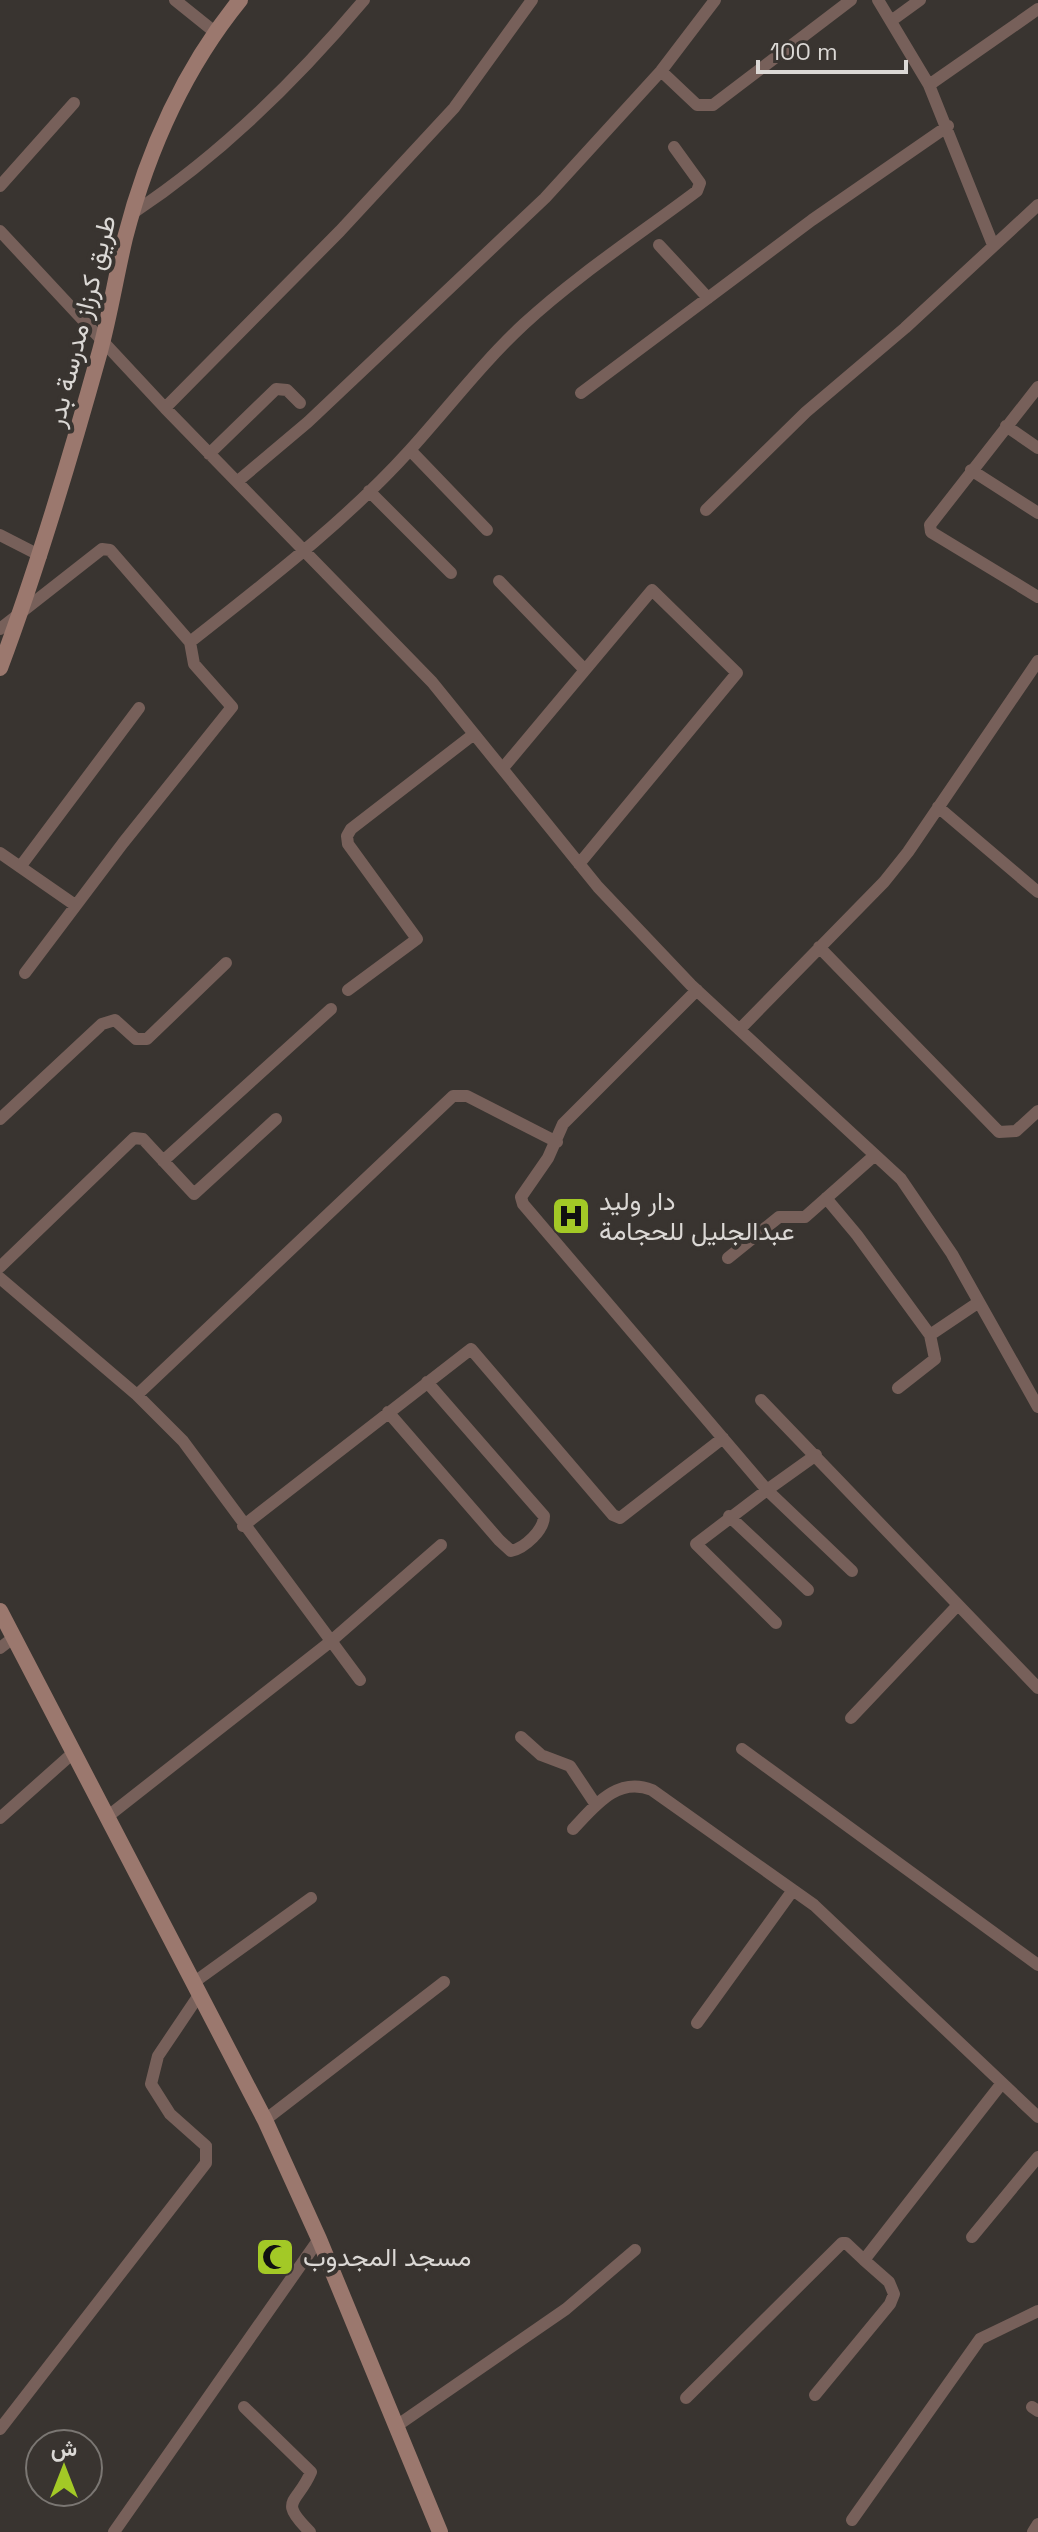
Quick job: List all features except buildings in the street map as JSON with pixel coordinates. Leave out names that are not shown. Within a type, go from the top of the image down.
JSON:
[{"type":"street","points":[[175,0],[216,33]]},
{"type":"street","name":"طريق كرزاز مدرسة بدر","points":[[0,668],[41,556],[103,340],[133,213],[176,98],[240,0]]},
{"type":"street","points":[[133,213],[219,151],[296,76],[364,0]]},
{"type":"street","points":[[165,408],[340,231],[454,108],[532,0]]},
{"type":"street","points":[[238,481],[308,422],[545,198],[661,71],[715,0]]},
{"type":"street","points":[[661,71],[697,105],[713,105],[851,0]]},
{"type":"street","points":[[878,0],[929,85],[948,126],[993,245]]},
{"type":"street","points":[[891,21],[920,0]]},
{"type":"street","points":[[929,85],[1038,9]]},
{"type":"street","points":[[0,186],[74,103]]},
{"type":"street","points":[[581,393],[812,220],[948,126]]},
{"type":"street","points":[[190,642],[303,552],[369,491],[410,450],[487,360],[527,321],[697,191],[700,183],[696,174],[674,147]]},
{"type":"street","points":[[706,510],[806,412],[905,328],[1038,205]]},
{"type":"street","points":[[0,231],[209,454],[432,682],[579,864],[697,990],[901,1179],[979,1302],[1038,1407]]},
{"type":"street","points":[[659,245],[708,298]]},
{"type":"street","points":[[1038,387],[932,520],[931,532],[1038,597]]},
{"type":"street","points":[[209,454],[276,389],[287,390],[300,403]]},
{"type":"street","points":[[1006,426],[1038,448]]},
{"type":"street","points":[[410,450],[487,530]]},
{"type":"street","points":[[971,470],[1038,513]]},
{"type":"street","points":[[369,491],[451,573]]},
{"type":"street","points":[[0,535],[41,556]]},
{"type":"street","points":[[0,629],[102,549],[110,550],[190,642],[194,664],[232,707],[25,973]]},
{"type":"street","points":[[499,581],[585,670]]},
{"type":"street","points":[[503,768],[652,590],[738,676],[579,864]]},
{"type":"street","points":[[740,1029],[884,882],[1038,661]]},
{"type":"street","points":[[20,867],[139,708]]},
{"type":"street","points":[[348,990],[417,939],[348,844],[347,836],[351,829],[474,734]]},
{"type":"street","points":[[938,807],[1038,892]]},
{"type":"street","points":[[0,853],[75,905]]},
{"type":"street","points":[[819,947],[999,1132],[1016,1131],[1038,1111]]},
{"type":"street","points":[[0,1119],[102,1024],[115,1020],[136,1039],[147,1039],[226,963]]},
{"type":"street","points":[[697,990],[563,1124],[557,1142],[521,1197],[523,1204],[767,1490],[852,1571]]},
{"type":"street","points":[[163,1161],[331,1009]]},
{"type":"street","points":[[137,1395],[453,1096],[467,1096],[557,1142]]},
{"type":"street","points":[[0,1267],[134,1138],[143,1139],[194,1194],[276,1119]]},
{"type":"street","points":[[728,1258],[775,1220],[805,1217],[875,1155]]},
{"type":"street","points":[[826,1198],[930,1335],[935,1359],[898,1388]]},
{"type":"street","points":[[0,1278],[137,1395],[183,1441],[360,1680]]},
{"type":"street","points":[[930,1335],[979,1302]]},
{"type":"street","points":[[243,1526],[467,1350],[475,1351],[613,1515],[620,1518],[723,1438]]},
{"type":"street","points":[[388,1412],[499,1540],[511,1551],[520,1549],[542,1527],[544,1516],[427,1382]]},
{"type":"street","points":[[761,1400],[1038,1688]]},
{"type":"street","points":[[776,1623],[696,1548],[699,1541],[729,1516],[816,1455]]},
{"type":"street","points":[[729,1516],[808,1590]]},
{"type":"street","points":[[107,1817],[330,1642],[441,1545]]},
{"type":"street","points":[[851,1718],[957,1606]]},
{"type":"street","points":[[0,1611],[7,1643],[73,1753],[265,2120],[319,2239],[440,2532]]},
{"type":"street","points":[[521,1737],[541,1755],[570,1766],[596,1805]]},
{"type":"street","points":[[742,1749],[1038,1965]]},
{"type":"street","points":[[0,1818],[73,1753]]},
{"type":"street","points":[[573,1829],[596,1805],[623,1786],[634,1783],[652,1790],[814,1905],[1038,2117]]},
{"type":"street","points":[[697,2023],[793,1890]]},
{"type":"street","points":[[0,2429],[206,2163],[206,2146],[170,2114],[151,2084],[158,2056],[196,1989],[311,1898]]},
{"type":"street","points":[[265,2120],[444,1982]]},
{"type":"street","points":[[864,2260],[1002,2083]]},
{"type":"street","points":[[972,2237],[1038,2157]]},
{"type":"street","points":[[114,2532],[319,2239]]},
{"type":"street","points":[[686,2398],[842,2243],[846,2243],[889,2282],[894,2294],[890,2304],[815,2395]]},
{"type":"street","points":[[395,2427],[566,2309],[635,2250]]},
{"type":"street","points":[[852,2520],[980,2339],[1038,2311]]},
{"type":"street","points":[[244,2407],[311,2472],[291,2500],[293,2515],[310,2532]]},
{"type":"street","points":[[1033,2532],[1038,2524]]},
{"type":"place","name":"دار وليد عبدالجليل للحجامة","points":[[571,1216]]},
{"type":"place","name":"مسجد المجدوب","points":[[275,2257]]}]
